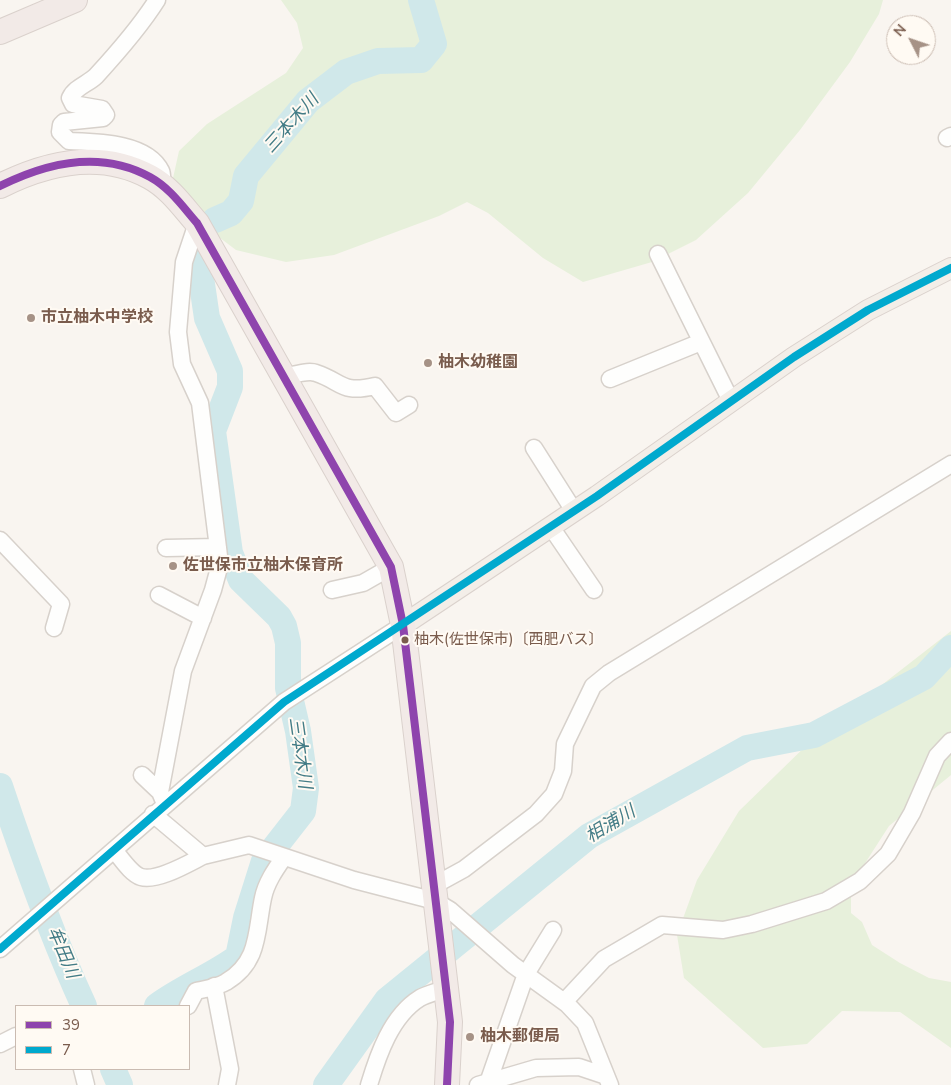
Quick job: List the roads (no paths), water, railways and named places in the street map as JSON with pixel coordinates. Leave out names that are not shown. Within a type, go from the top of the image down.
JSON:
[{"type":"highway","points":[[0,32],[75,0]]},
{"type":"highway","points":[[0,186],[55,164],[90,161],[118,166],[150,177],[171,193],[197,223],[391,567],[403,625],[439,901],[442,963],[450,1022],[447,1085]]},
{"type":"main road","points":[[403,625],[551,527],[794,357],[868,310],[951,268]]},
{"type":"street","points":[[157,0],[144,20],[94,78],[73,92],[70,98],[74,104],[102,109],[106,115],[103,118],[64,122],[61,125],[60,132],[69,141],[105,143],[143,152],[161,171],[162,186]]},
{"type":"street","points":[[159,803],[183,671],[203,618],[220,564],[200,403],[182,364],[178,332],[184,262],[197,223]]},
{"type":"street","points":[[658,254],[731,401]]},
{"type":"street","points":[[610,379],[701,342]]},
{"type":"street","points":[[284,377],[314,372],[339,386],[352,390],[376,386],[396,413],[409,405]]},
{"type":"street","points":[[534,448],[574,511]]},
{"type":"street","points":[[439,901],[464,869],[536,814],[554,794],[563,771],[565,744],[593,686],[609,673],[951,464]]},
{"type":"street","points":[[551,527],[594,590]]},
{"type":"street","points":[[0,540],[61,604],[54,628]]},
{"type":"street","points":[[166,548],[218,546]]},
{"type":"street","points":[[332,590],[364,583],[391,567]]},
{"type":"street","points":[[159,595],[203,618]]},
{"type":"street","points":[[2,943],[27,926],[62,897],[114,850],[159,803],[284,702],[403,625]]},
{"type":"street","points":[[564,1002],[604,958],[662,925],[723,930],[752,924],[826,901],[860,881],[888,854],[912,813],[936,756],[951,742]]},
{"type":"street","points":[[142,775],[159,803],[203,856]]},
{"type":"street","points":[[114,850],[134,872],[141,877],[151,878],[203,856],[250,844],[354,880],[439,901],[519,970],[564,1002],[585,1023],[608,1080]]},
{"type":"street","points":[[189,1005],[196,991],[225,983],[251,957],[257,943],[263,897],[281,856]]},
{"type":"street","points":[[484,1083],[519,970],[553,930]]},
{"type":"street","points":[[214,986],[230,1069],[227,1085]]},
{"type":"street","points":[[369,1085],[386,1037],[409,1008],[420,998],[446,988]]},
{"type":"street","points":[[0,1044],[15,1036]]},
{"type":"street","points":[[484,1083],[536,1068],[579,1067],[608,1080]]},
{"type":"street","points":[[82,1070],[86,1085]]},
{"type":"waterway","name":"三本木川","points":[[215,220],[231,213],[241,201],[246,176],[308,101],[346,72],[378,61],[421,60],[434,44],[421,0]]},
{"type":"waterway","name":"三本木川","points":[[159,1005],[238,957],[246,918],[264,861],[303,811],[306,788],[298,731],[288,688],[288,643],[284,626],[279,617],[241,580],[230,553],[213,431],[230,387],[230,371],[207,318],[198,257]]},
{"type":"waterway","name":"相浦川","points":[[326,1085],[387,1000],[589,836],[747,748],[814,735],[924,677],[951,648]]},
{"type":"waterway","name":"牟田川","points":[[0,786],[39,897],[60,952],[84,1005]]},
{"type":"waterway","name":"牟田川","points":[[113,1070],[120,1085]]},
{"type":"place","name":"市立柚木中学校","points":[[31,318]]},
{"type":"place","name":"柚木幼稚園","points":[[428,363]]},
{"type":"place","name":"佐世保市立柚木保育所","points":[[173,566]]},
{"type":"place","name":"柚木(佐世保市)〔西肥バス〕","points":[[405,640]]},
{"type":"place","name":"柚木郵便局","points":[[470,1037]]}]
